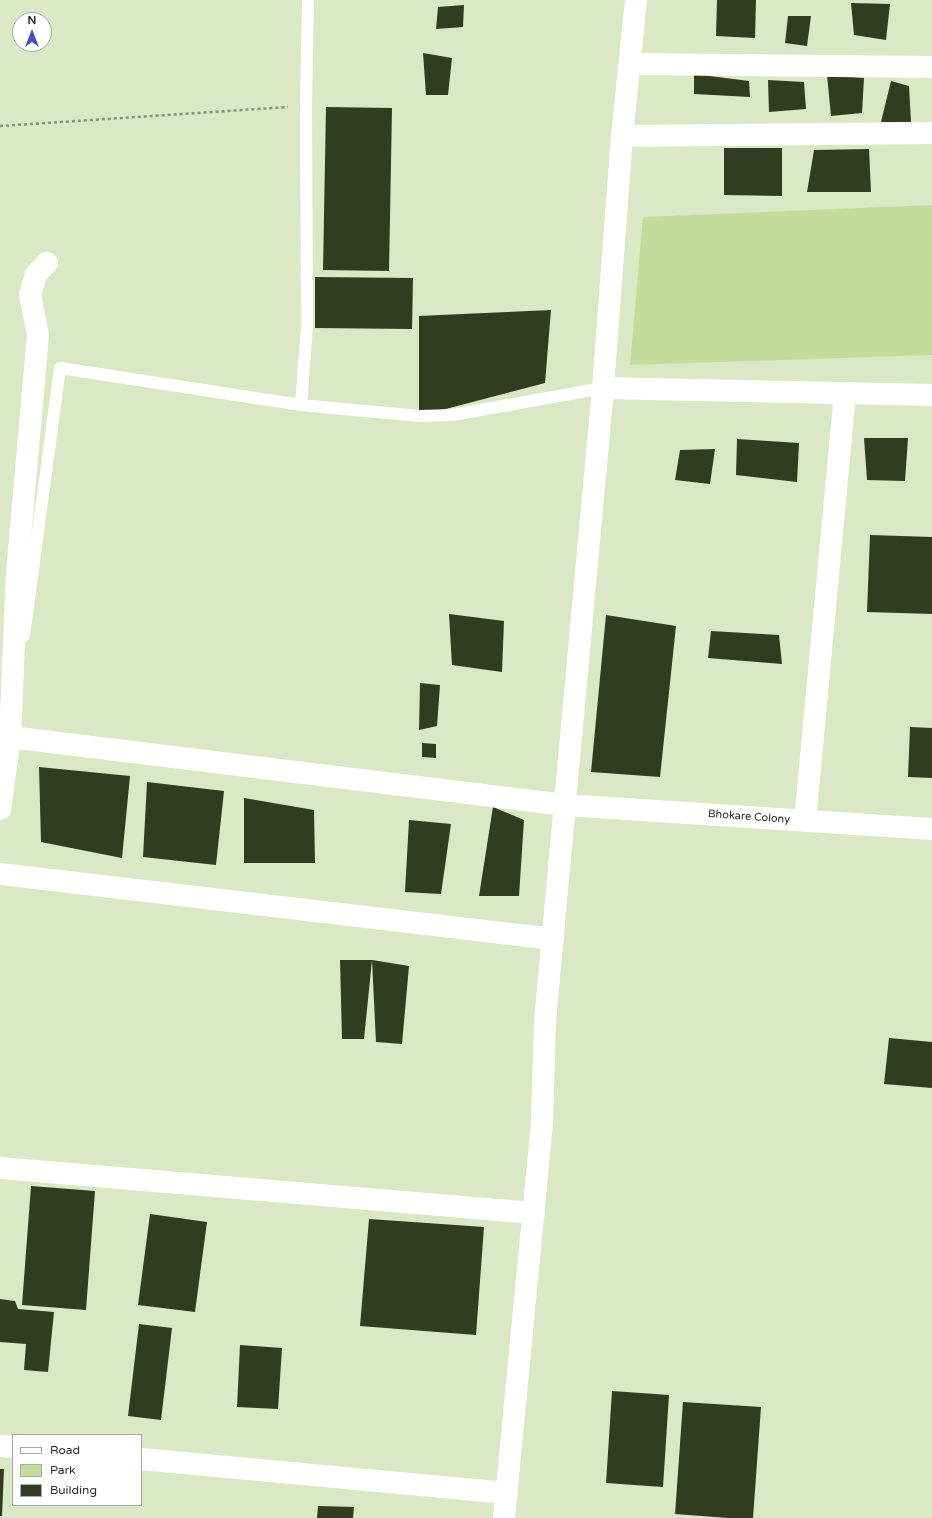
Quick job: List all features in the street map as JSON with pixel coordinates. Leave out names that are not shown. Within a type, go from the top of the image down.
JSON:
[{"type":"street","points":[[504,1518],[542,1123],[545,1021],[603,388],[622,136],[636,0]]},
{"type":"street","points":[[630,64],[932,67]]},
{"type":"street","points":[[622,136],[932,133]]},
{"type":"street","points":[[0,809],[10,737],[17,572],[38,335],[30,295],[36,274],[47,263]]},
{"type":"street","points":[[603,388],[932,395]]},
{"type":"street","points":[[805,821],[845,393]]},
{"type":"street","name":"Bhokare Colony","points":[[10,737],[565,805],[932,829]]},
{"type":"street","points":[[0,874],[553,939]]},
{"type":"street","points":[[0,1168],[534,1213]]},
{"type":"street","points":[[0,1446],[12,1447]]},
{"type":"street","points":[[142,1459],[507,1493]]},
{"type":"lane","points":[[301,404],[307,326],[306,106],[308,0]]},
{"type":"lane","points":[[10,737],[60,368],[301,404],[419,416],[453,415],[603,388]]},
{"type":"path","points":[[0,126],[306,106]]},
{"type":"green space","points":[[932,205],[932,355],[630,365],[643,217]]},
{"type":"building","points":[[717,0],[756,0],[755,38],[716,36]]},
{"type":"building","points":[[851,3],[890,4],[886,40],[854,35]]},
{"type":"building","points":[[464,5],[463,27],[436,29],[438,7]]},
{"type":"building","points":[[788,16],[811,16],[807,46],[785,43]]},
{"type":"building","points":[[423,53],[452,58],[448,95],[426,95]]},
{"type":"building","points":[[694,74],[749,81],[750,97],[694,94]]},
{"type":"building","points":[[827,75],[864,78],[862,113],[831,116]]},
{"type":"building","points":[[768,80],[804,82],[806,109],[769,112]]},
{"type":"building","points":[[891,81],[909,86],[911,122],[881,122]]},
{"type":"building","points":[[326,107],[392,108],[389,271],[323,270]]},
{"type":"building","points":[[724,148],[782,148],[782,196],[724,195]]},
{"type":"building","points":[[869,149],[871,192],[807,192],[814,150]]},
{"type":"building","points":[[315,277],[413,278],[412,329],[315,328]]},
{"type":"building","points":[[551,310],[545,383],[419,416],[419,316]]},
{"type":"building","points":[[864,438],[908,438],[905,481],[867,480]]},
{"type":"building","points":[[737,439],[799,443],[797,482],[736,475]]},
{"type":"building","points":[[715,449],[710,484],[675,480],[680,450]]},
{"type":"building","points":[[870,535],[932,537],[932,614],[867,612]]},
{"type":"building","points":[[449,614],[504,621],[502,672],[452,665]]},
{"type":"building","points":[[606,615],[676,626],[660,777],[591,772]]},
{"type":"building","points":[[711,631],[779,635],[782,664],[708,658]]},
{"type":"building","points":[[420,683],[440,685],[437,726],[419,730]]},
{"type":"building","points":[[910,727],[932,728],[932,778],[908,777]]},
{"type":"building","points":[[422,743],[436,744],[436,758],[422,757]]},
{"type":"building","points":[[39,767],[130,776],[122,858],[41,842]]},
{"type":"building","points":[[147,782],[224,791],[216,865],[143,857]]},
{"type":"building","points":[[244,798],[314,810],[315,863],[244,863]]},
{"type":"building","points":[[493,807],[524,820],[519,896],[479,896]]},
{"type":"building","points":[[409,820],[451,824],[441,894],[405,892]]},
{"type":"building","points":[[340,960],[372,960],[364,1039],[342,1039]]},
{"type":"building","points":[[372,960],[409,966],[402,1044],[376,1042]]},
{"type":"building","points":[[889,1038],[932,1042],[932,1088],[884,1084]]},
{"type":"building","points":[[31,1186],[95,1191],[86,1310],[22,1305]]},
{"type":"building","points":[[150,1214],[207,1222],[195,1312],[138,1305]]},
{"type":"building","points":[[369,1219],[484,1227],[476,1335],[360,1326]]},
{"type":"building","points":[[0,1299],[15,1301],[18,1309],[54,1312],[48,1372],[24,1370],[26,1344],[0,1342]]},
{"type":"building","points":[[139,1324],[172,1328],[161,1420],[128,1416]]},
{"type":"building","points":[[240,1345],[282,1348],[278,1409],[237,1407]]},
{"type":"building","points":[[612,1391],[669,1395],[663,1487],[606,1483]]},
{"type":"building","points":[[683,1402],[761,1407],[753,1518],[728,1518],[675,1514]]},
{"type":"building","points":[[0,1469],[4,1469],[2,1516],[0,1516]]},
{"type":"building","points":[[318,1506],[354,1507],[353,1518],[317,1518]]}]
